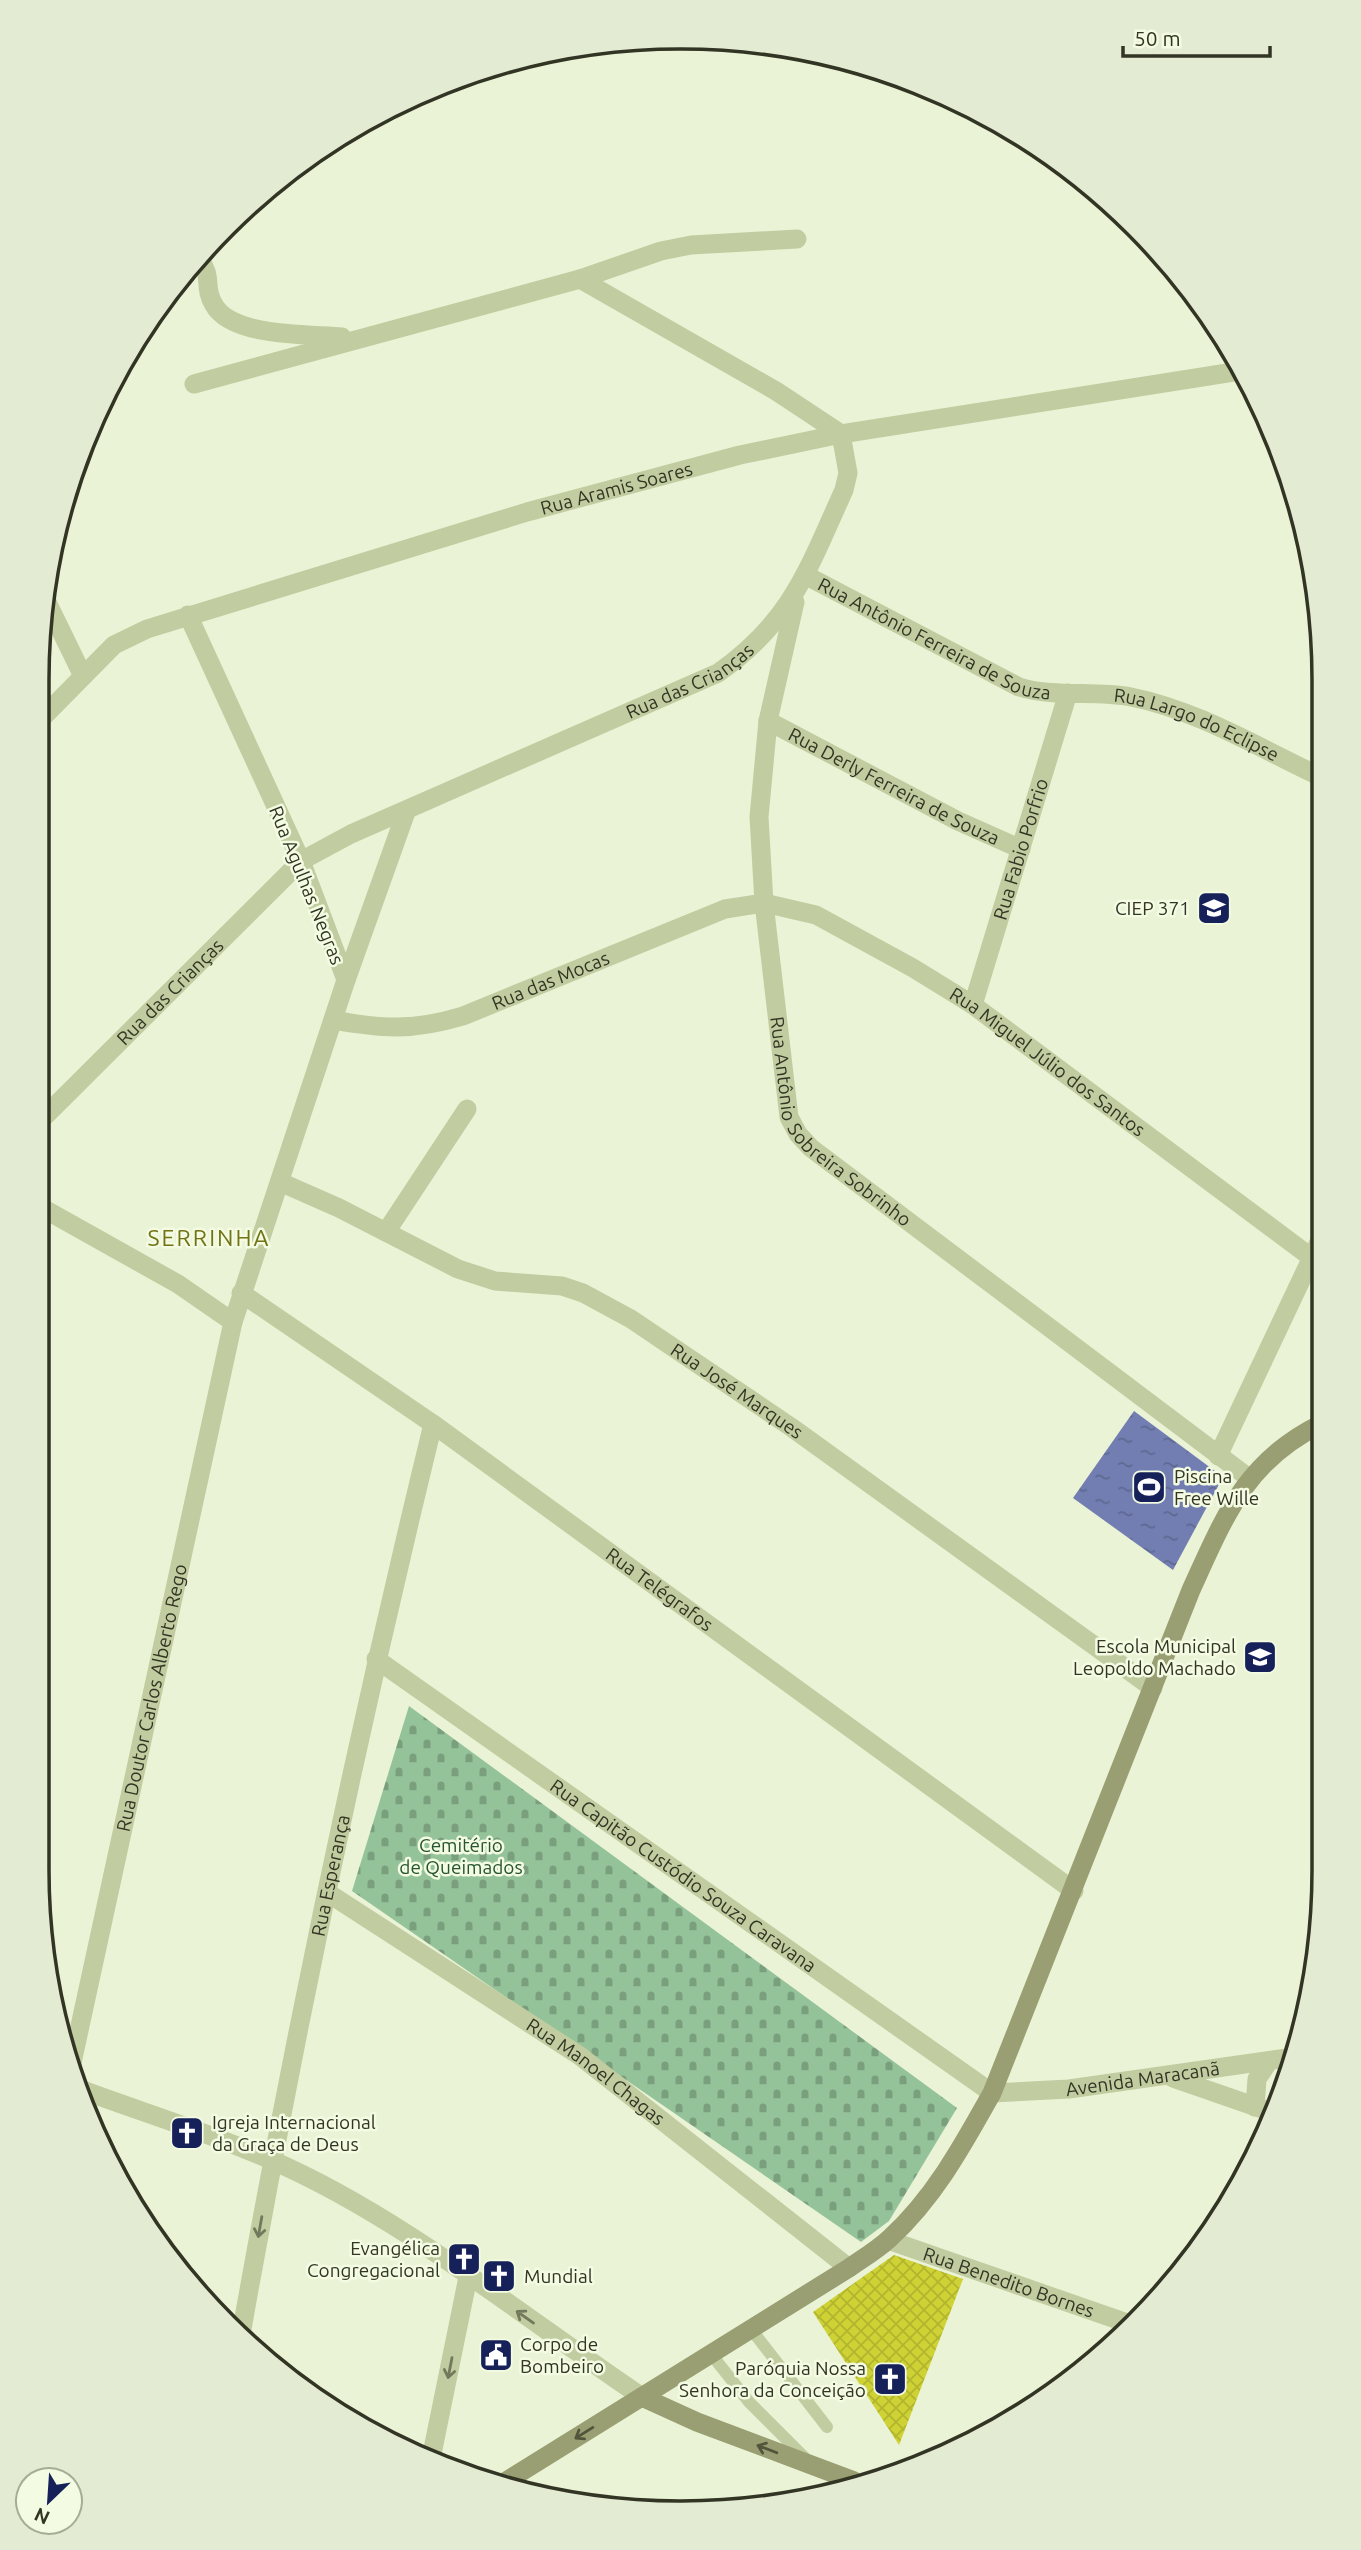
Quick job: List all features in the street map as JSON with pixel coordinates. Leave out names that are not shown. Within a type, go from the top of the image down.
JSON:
[{"type":"main road","points":[[512,2477],[849,2268],[888,2240],[952,2164],[992,2093],[1191,1590],[1225,1515],[1249,1478],[1279,1451],[1312,1430]]},
{"type":"main road","points":[[642,2397],[697,2422],[846,2478]]},
{"type":"street","points":[[194,384],[580,279],[634,259],[691,245],[797,239]]},
{"type":"street","points":[[205,266],[209,271],[210,298],[223,317],[232,323],[272,331],[354,339]]},
{"type":"street","points":[[580,279],[776,391],[841,434]]},
{"type":"street","name":"Rua Aramis Soares","points":[[49,710],[82,674],[114,645],[188,615],[527,512],[740,455],[841,434],[1232,373]]},
{"type":"street","name":"Rua das Crianças","points":[[49,1111],[301,861],[351,834],[718,673],[761,640],[797,594],[844,490],[848,473],[841,434]]},
{"type":"street","name":"Rua Antônio Ferreira de Souza","points":[[805,575],[1019,687],[1046,694],[1068,693]]},
{"type":"street","name":"Rua Antônio Sobreira Sobrinho","points":[[797,594],[768,720],[759,817],[764,903],[783,1090],[789,1118],[798,1134],[811,1148],[1249,1478]]},
{"type":"street","points":[[53,613],[82,674]]},
{"type":"street","name":"Rua Agulhas Negras","points":[[188,615],[301,861],[346,980],[233,1322]]},
{"type":"street","name":"Rua Largo do Eclipse","points":[[1068,693],[1107,694],[1156,703],[1312,773]]},
{"type":"street","name":"Rua Fabio Porfrio","points":[[973,1005],[1068,693]]},
{"type":"street","name":"Rua Derly Ferreira de Souza","points":[[768,720],[958,821],[1021,849]]},
{"type":"street","points":[[346,980],[406,811]]},
{"type":"street","name":"Rua Miguel Júlio dos Santos","points":[[764,903],[816,915],[850,932],[973,1005],[1312,1258]]},
{"type":"street","name":"Rua das Mocas","points":[[333,1020],[383,1029],[433,1025],[463,1016],[687,923],[725,909],[764,903]]},
{"type":"street","points":[[386,1232],[467,1109]]},
{"type":"street","name":"Rua José Marques","points":[[280,1182],[478,1277],[562,1286],[583,1293],[631,1319],[791,1427],[1153,1688]]},
{"type":"street","points":[[49,1212],[178,1284],[233,1322]]},
{"type":"street","points":[[1218,1455],[1312,1258]]},
{"type":"street","name":"Rua Telégrafos","points":[[241,1293],[433,1424],[1074,1891]]},
{"type":"street","name":"Rua Doutor Carlos Alberto Rego","points":[[75,2047],[233,1322]]},
{"type":"street","name":"Rua Esperança","points":[[243,2324],[272,2160],[376,1659],[433,1424]]},
{"type":"street","name":"Rua Capitão Custódio Souza Caravana","points":[[376,1659],[992,2093]]},
{"type":"street","name":"Rua Manoel Chagas","points":[[328,1893],[580,2056],[849,2268]]},
{"type":"street","name":"Avenida Maracanã","points":[[992,2093],[1069,2089],[1282,2059]]},
{"type":"street","points":[[1263,2110],[1255,2087],[1269,2061]]},
{"type":"street","points":[[1168,2077],[1263,2110]]},
{"type":"street","points":[[91,2093],[272,2160],[344,2197],[468,2277],[642,2397]]},
{"type":"street","name":"Rua Benedito Bornes","points":[[888,2240],[1122,2321]]},
{"type":"street","points":[[433,2450],[468,2277]]},
{"type":"lane","points":[[751,2329],[827,2427]]},
{"type":"lane","points":[[711,2354],[749,2402],[815,2467]]},
{"type":"green space","name":"Cemitério de Queimados","points":[[409,1706],[957,2108],[889,2221],[861,2242],[352,1891]]},
{"type":"water","name":"Piscina Free Wille","points":[[1134,1411],[1223,1477],[1173,1570],[1073,1498]]},
{"type":"building","name":"Paróquia Nossa Senhora da Conceição","points":[[894,2255],[963,2279],[899,2445],[813,2312]]},
{"type":"place","name":"CIEP 371","points":[[1214,908]]},
{"type":"place","name":"Piscina Free Wille","points":[[1149,1487]]},
{"type":"place","name":"Escola Municipal Leopoldo Machado","points":[[1260,1657]]},
{"type":"place","name":"Igreja Internacional da Graça de Deus","points":[[187,2133]]},
{"type":"place","name":"Evangélica Congregacional","points":[[464,2259]]},
{"type":"place","name":"Mundial","points":[[499,2276]]},
{"type":"place","name":"Corpo de Bombeiro","points":[[496,2355]]},
{"type":"place","name":"Paróquia Nossa Senhora da Conceição","points":[[890,2379]]},
{"type":"district","name":"SERRINHA","points":[[209,1237]]}]
